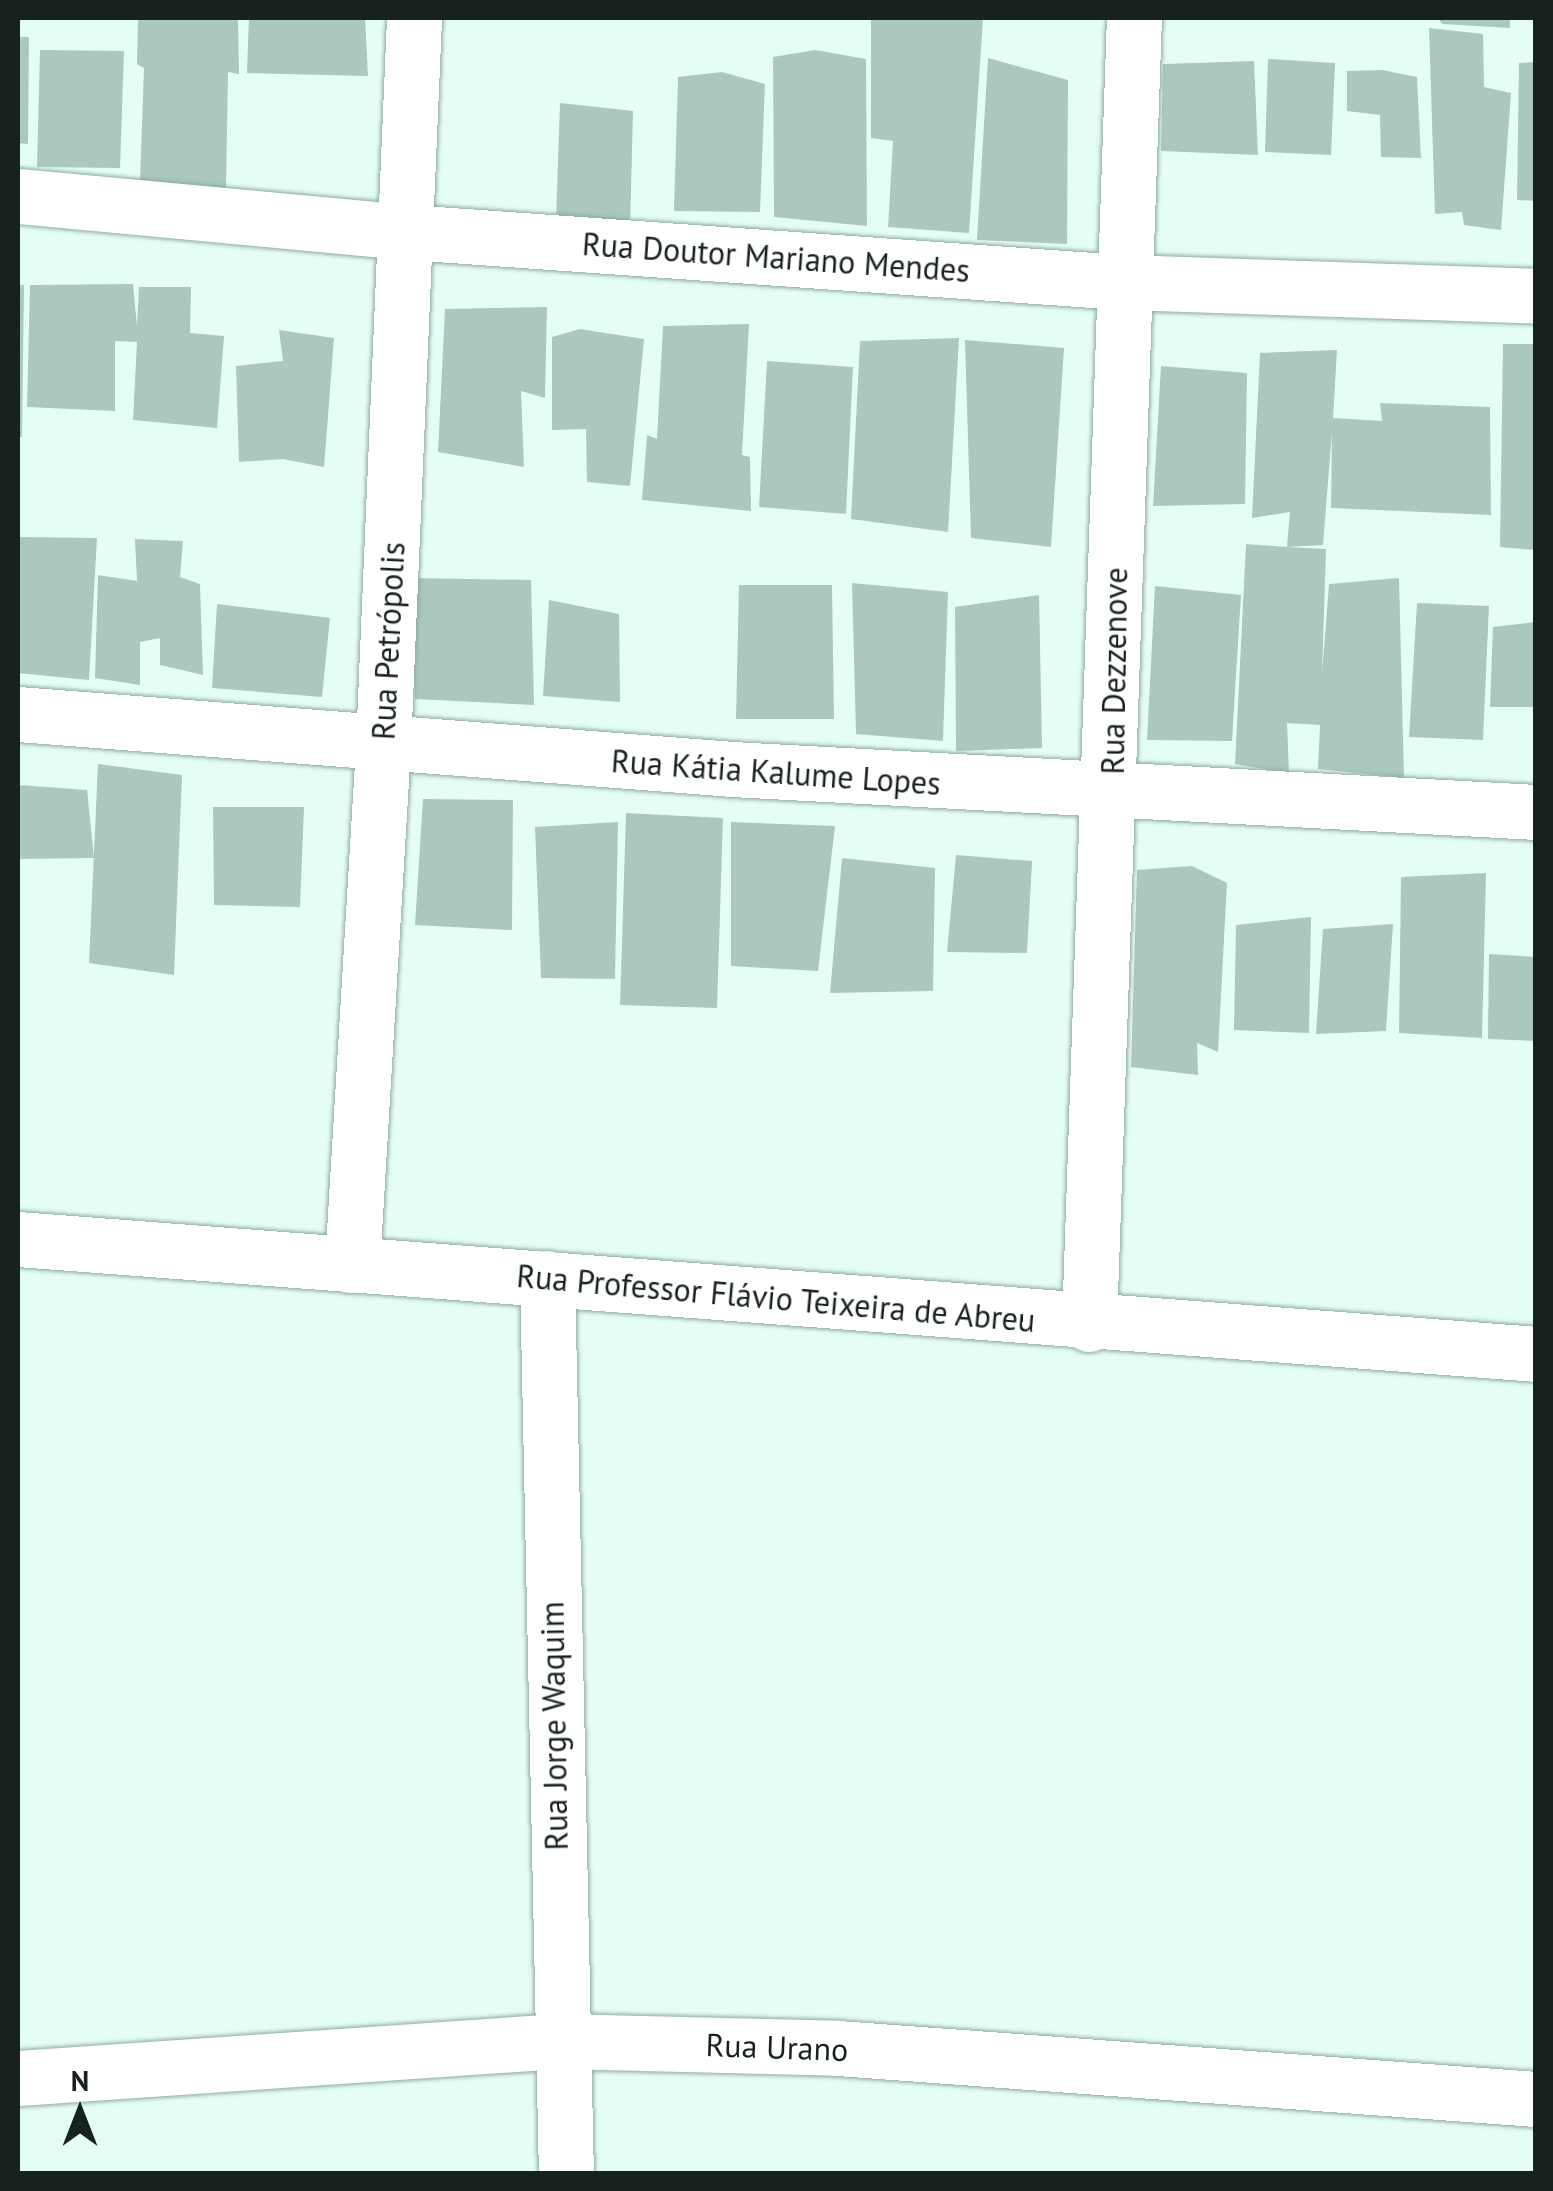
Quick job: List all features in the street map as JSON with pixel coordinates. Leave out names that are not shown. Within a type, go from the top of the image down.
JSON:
[{"type":"street","name":"Rua Petrópolis","points":[[352,1265],[384,746],[414,18]]},
{"type":"street","name":"Rua Dezzenove","points":[[1089,1324],[1111,793],[1122,282],[1134,18]]},
{"type":"street","name":"Rua Doutor Mariano Mendes","points":[[18,196],[408,232],[1122,282],[1536,296]]},
{"type":"street","name":"Rua Kátia Kalume Lopes","points":[[18,714],[384,746],[1111,793],[1536,812]]},
{"type":"street","name":"Rua Professor Flávio Teixeira de Abreu","points":[[18,1239],[1089,1324],[1536,1354]]},
{"type":"street","name":"Rua Jorge Waquim","points":[[547,1278],[560,2042],[566,2174]]},
{"type":"street","name":"Rua Urano","points":[[18,2078],[560,2042],[877,2051],[1536,2099]]},
{"type":"building","points":[[138,18],[238,18],[239,74],[228,72],[226,188],[140,182],[144,68],[137,64]]},
{"type":"building","points":[[249,18],[365,18],[368,76],[247,73]]},
{"type":"building","points":[[871,18],[983,18],[969,233],[888,227],[893,141],[871,138]]},
{"type":"building","points":[[1438,18],[1510,18],[1510,28],[1442,24]]},
{"type":"building","points":[[1429,28],[1483,34],[1484,87],[1511,93],[1501,230],[1464,225],[1462,212],[1435,214]]},
{"type":"building","points":[[18,37],[29,37],[28,144],[18,143]]},
{"type":"building","points":[[40,50],[124,51],[120,168],[37,167]]},
{"type":"building","points":[[815,50],[866,59],[867,226],[774,217],[773,57]]},
{"type":"building","points":[[988,58],[1068,80],[1067,244],[977,240]]},
{"type":"building","points":[[1268,59],[1335,63],[1331,155],[1265,152]]},
{"type":"building","points":[[1254,61],[1258,155],[1161,151],[1163,64]]},
{"type":"building","points":[[1536,62],[1536,201],[1517,200],[1519,63]]},
{"type":"building","points":[[1382,70],[1417,77],[1421,158],[1381,157],[1380,115],[1347,111],[1347,71]]},
{"type":"building","points":[[722,72],[765,84],[760,212],[674,211],[678,77]]},
{"type":"building","points":[[560,103],[633,111],[630,229],[556,220]]},
{"type":"building","points":[[133,284],[137,326],[139,287],[191,287],[190,333],[224,336],[217,428],[133,420],[137,342],[115,341],[115,411],[27,407],[30,285]]},
{"type":"building","points":[[18,285],[24,285],[22,437],[18,437]]},
{"type":"building","points":[[547,307],[545,398],[521,391],[524,467],[438,452],[445,309]]},
{"type":"building","points":[[749,324],[742,455],[750,457],[751,511],[642,500],[647,435],[657,439],[663,326]]},
{"type":"building","points":[[580,329],[644,339],[630,486],[587,482],[586,429],[552,430],[552,337]]},
{"type":"building","points":[[279,330],[334,338],[324,467],[283,459],[239,462],[236,366],[283,361]]},
{"type":"building","points":[[959,338],[948,532],[851,519],[860,341]]},
{"type":"building","points":[[965,340],[1064,348],[1051,547],[971,538]]},
{"type":"building","points":[[1503,344],[1536,344],[1536,550],[1500,547]]},
{"type":"building","points":[[1337,350],[1333,418],[1382,421],[1380,403],[1490,407],[1491,515],[1331,508],[1332,432],[1323,545],[1287,547],[1290,512],[1252,518],[1260,353]]},
{"type":"building","points":[[767,361],[853,367],[846,514],[759,507]]},
{"type":"building","points":[[1161,366],[1247,373],[1245,504],[1153,506]]},
{"type":"building","points":[[18,537],[97,538],[89,680],[18,673]]},
{"type":"building","points":[[135,539],[183,541],[180,577],[200,584],[203,675],[160,665],[160,638],[140,642],[140,685],[95,678],[98,575],[137,581]]},
{"type":"building","points":[[1246,544],[1326,549],[1322,674],[1329,584],[1399,578],[1404,778],[1318,769],[1320,725],[1287,723],[1289,773],[1235,764]]},
{"type":"building","points":[[411,578],[531,580],[534,705],[415,699]]},
{"type":"building","points":[[852,583],[948,592],[943,741],[856,734]]},
{"type":"building","points":[[739,585],[832,585],[834,719],[736,719]]},
{"type":"building","points":[[1155,586],[1241,595],[1232,741],[1147,740]]},
{"type":"building","points":[[1039,595],[1042,748],[956,751],[955,607]]},
{"type":"building","points":[[549,600],[619,614],[620,702],[543,696]]},
{"type":"building","points":[[1417,603],[1489,606],[1483,740],[1409,737]]},
{"type":"building","points":[[217,604],[330,618],[322,697],[212,688]]},
{"type":"building","points":[[1536,622],[1534,707],[1490,707],[1493,627]]},
{"type":"building","points":[[98,764],[182,775],[174,975],[89,963]]},
{"type":"building","points":[[18,785],[87,790],[94,858],[18,859]]},
{"type":"building","points":[[423,799],[513,800],[512,930],[415,925]]},
{"type":"building","points":[[213,807],[304,807],[300,907],[214,905]]},
{"type":"building","points":[[626,813],[723,818],[717,1008],[620,1005]]},
{"type":"building","points":[[618,822],[615,979],[541,978],[535,827]]},
{"type":"building","points":[[731,822],[835,826],[818,971],[731,966]]},
{"type":"building","points":[[956,855],[1032,861],[1027,953],[947,952]]},
{"type":"building","points":[[842,858],[935,868],[933,991],[830,993]]},
{"type":"building","points":[[1192,866],[1227,883],[1218,1052],[1197,1043],[1198,1075],[1131,1067],[1137,870]]},
{"type":"building","points":[[1486,873],[1482,1038],[1399,1033],[1401,877]]},
{"type":"building","points":[[1311,917],[1309,1033],[1234,1030],[1236,925]]},
{"type":"building","points":[[1393,924],[1386,1031],[1316,1034],[1323,929]]},
{"type":"building","points":[[1489,954],[1536,957],[1536,1041],[1488,1039]]}]
